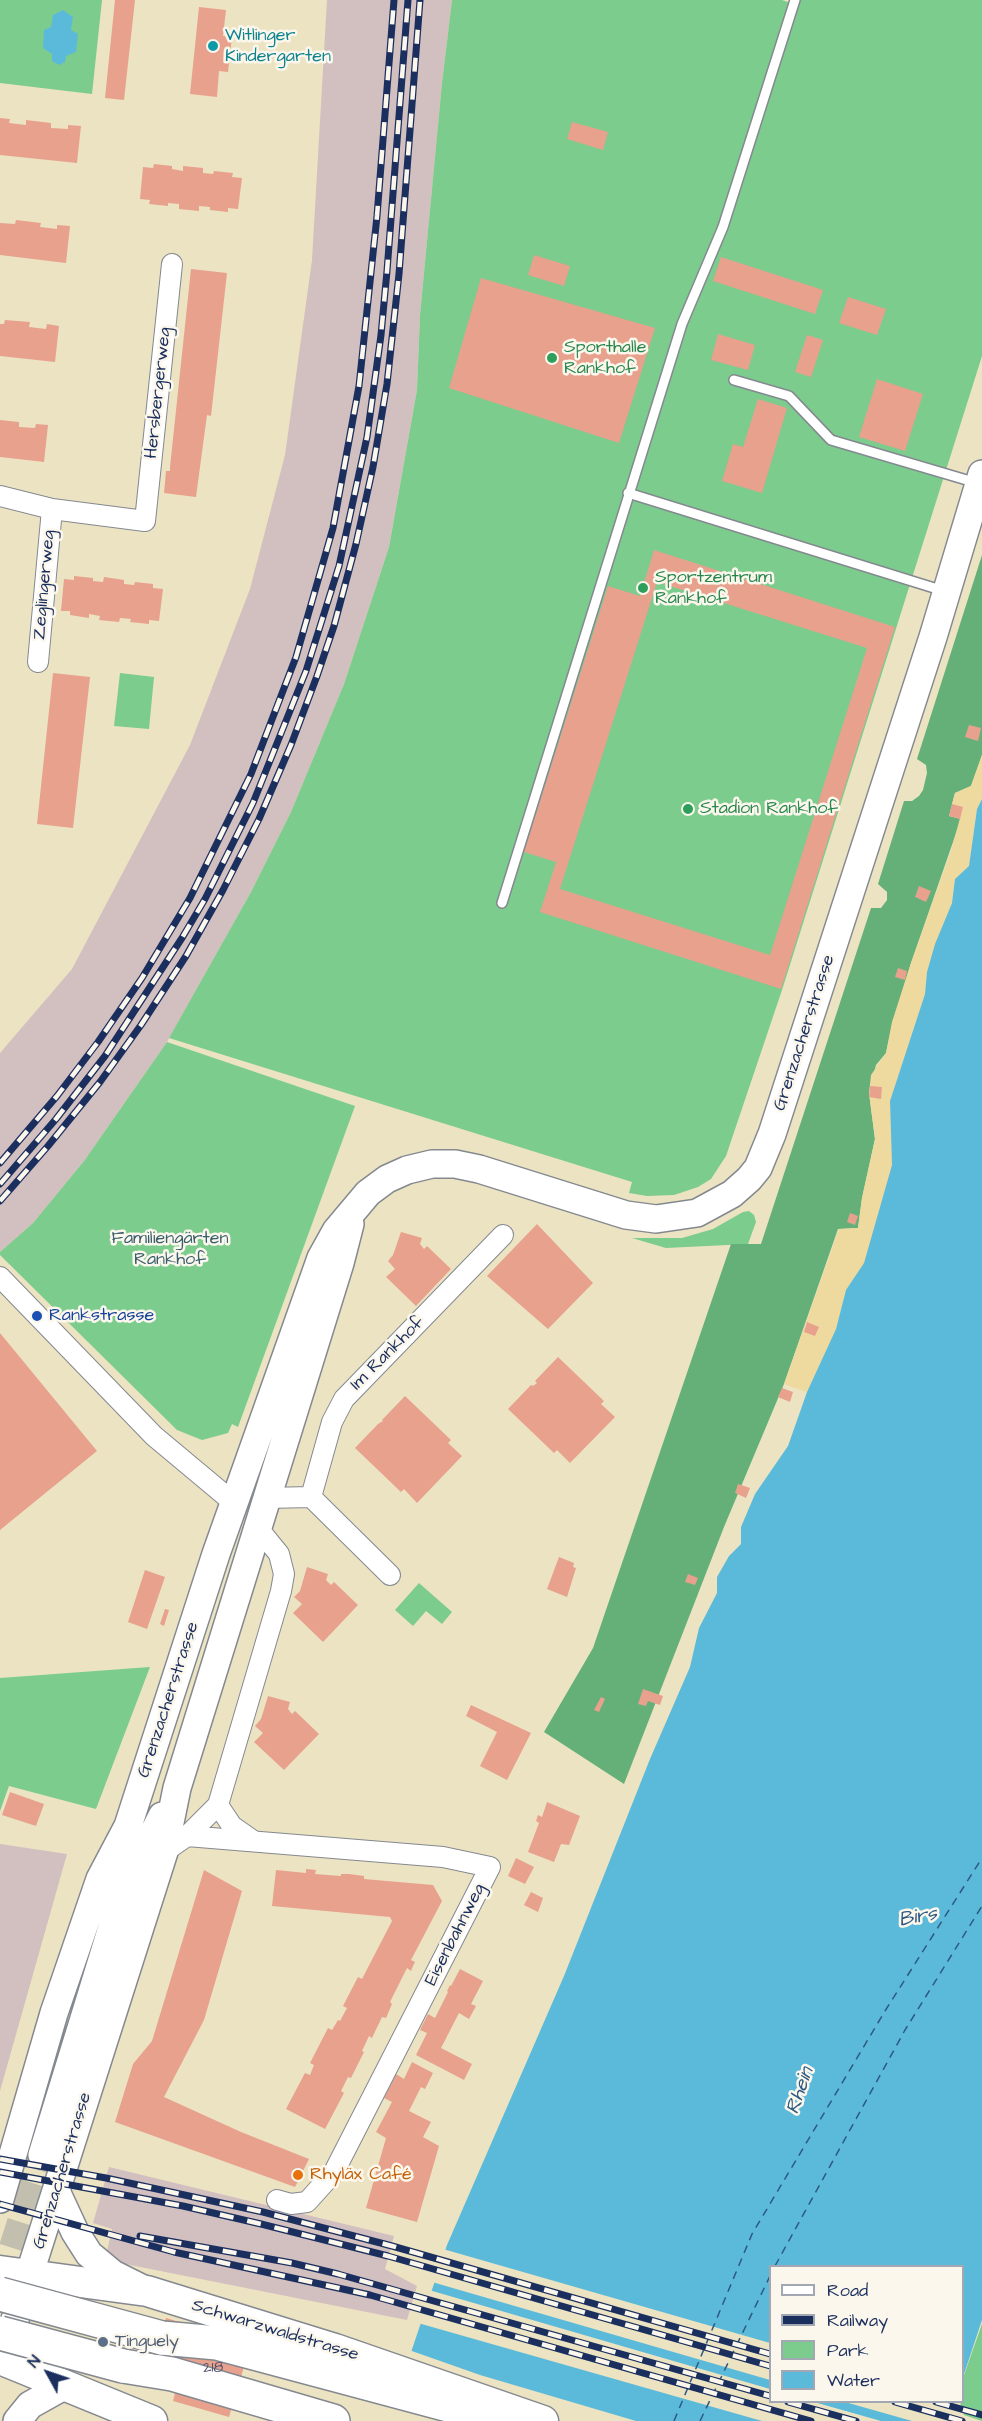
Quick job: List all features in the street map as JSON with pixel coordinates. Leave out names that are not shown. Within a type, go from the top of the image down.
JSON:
[{"type":"highway","points":[[0,2294],[162,2338],[213,2357],[432,2421]]},
{"type":"highway","points":[[162,2338],[217,2343],[508,2421]]},
{"type":"highway","points":[[3,2344],[172,2374],[333,2421]]},
{"type":"highway","points":[[123,2366],[172,2390],[273,2421]]},
{"type":"main road","name":"Grenzacherstrasse","points":[[0,2199],[61,1990],[100,1879],[128,1826],[233,1502],[321,1258],[336,1231],[368,1192],[387,1179],[407,1170],[432,1164],[455,1164],[479,1170],[626,1215],[656,1220],[698,1213],[732,1194],[749,1179],[762,1160],[772,1134],[947,592],[981,479]]},
{"type":"main road","name":"Grenzacherstrasse","points":[[3,2344],[30,2276],[164,1852],[177,1788],[340,1263],[353,1208]]},
{"type":"main road","points":[[233,1502],[266,1498]]},
{"type":"main road","points":[[233,1502],[257,1527]]},
{"type":"main road","points":[[122,1895],[177,1788]]},
{"type":"main road","points":[[122,1895],[128,1826]]},
{"type":"main road","name":"Grenzacherstrasse","points":[[42,2155],[122,1895]]},
{"type":"main road","points":[[56,2191],[88,2254],[114,2274],[147,2291]]},
{"type":"main road","name":"Schwarzwaldstrasse","points":[[0,2271],[147,2291],[363,2358],[543,2421]]},
{"type":"main road","points":[[3,2344],[64,2386],[140,2419]]},
{"type":"main road","points":[[17,2421],[30,2405],[64,2386]]},
{"type":"street","name":"Hersbergerweg","points":[[52,509],[145,521],[172,264]]},
{"type":"street","points":[[0,496],[52,509]]},
{"type":"street","name":"Zeglingerweg","points":[[38,662],[52,509]]},
{"type":"street","name":"Im Rankhof","points":[[311,1497],[332,1422],[344,1399],[503,1235]]},
{"type":"street","points":[[0,1277],[154,1436],[233,1502]]},
{"type":"street","points":[[266,1498],[311,1497],[390,1575]]},
{"type":"street","points":[[164,1852],[187,1836],[218,1805],[281,1591],[284,1574],[279,1554],[257,1527]]},
{"type":"street","points":[[218,1805],[232,1826],[254,1841]]},
{"type":"street","name":"Eisenbahnweg","points":[[187,1836],[443,1857],[490,1867],[334,2172],[306,2202],[291,2204],[277,2200]]},
{"type":"lane","points":[[502,903],[681,324],[723,226],[795,0]]},
{"type":"lane","points":[[734,380],[789,396],[831,440],[981,479]]},
{"type":"lane","points":[[628,493],[947,592]]},
{"type":"shaded area","points":[[327,0],[452,0],[420,315],[417,390],[389,547],[344,684],[291,812],[251,892],[167,1042],[84,1161],[33,1223],[0,1252],[0,1053],[72,969],[190,745],[250,589],[285,455],[312,260]]},
{"type":"shaded area","points":[[0,1844],[67,1854],[0,2091]]},
{"type":"shaded area","points":[[109,2167],[394,2236],[385,2269],[417,2286],[407,2320],[105,2260],[112,2229],[93,2223]]},
{"type":"green space","points":[[0,0],[102,0],[92,94],[0,83]]},
{"type":"green space","name":"Sportzentrum Rankhof","points":[[452,0],[782,0],[797,5],[799,0],[982,0],[982,356],[782,990],[726,1156],[711,1179],[698,1187],[674,1195],[647,1196],[629,1193],[632,1182],[169,1038],[251,892],[291,812],[344,684],[389,547],[417,390],[420,315]]},
{"type":"green space","points":[[982,555],[982,755],[971,786],[955,793],[949,816],[961,819],[911,963],[893,1021],[886,1053],[876,1065],[869,1093],[875,1139],[858,1228],[838,1229],[784,1384],[724,1527],[624,1784],[544,1732],[593,1648],[731,1244],[761,1244],[871,908],[881,908],[887,900],[887,892],[878,884],[904,801],[912,801],[923,790],[927,773],[926,765],[917,759]]},
{"type":"green space","points":[[120,673],[154,677],[149,729],[114,726]]},
{"type":"green space","name":"Familiengärten Rankhof","points":[[167,1042],[355,1106],[238,1427],[232,1424],[228,1433],[202,1440],[177,1430],[0,1255],[0,1252],[33,1223],[84,1161]]},
{"type":"green space","points":[[749,1211],[754,1215],[756,1222],[748,1244],[666,1248],[632,1238],[682,1238],[713,1229]]},
{"type":"green space","points":[[419,1583],[452,1612],[442,1624],[426,1611],[413,1626],[395,1610]]},
{"type":"green space","points":[[150,1667],[96,1809],[9,1786],[0,1811],[0,1678]]},
{"type":"green space","points":[[982,2324],[982,2421],[964,2415],[960,2403],[964,2403],[964,2375]]},
{"type":"sand","points":[[982,755],[982,799],[977,809],[969,866],[955,879],[952,903],[935,944],[927,972],[925,994],[890,1101],[892,1165],[864,1263],[846,1290],[836,1329],[807,1392],[784,1384],[839,1229],[858,1228],[875,1139],[869,1093],[871,1075],[886,1053],[892,1022],[951,851],[963,807],[952,804],[955,793],[971,786]]},
{"type":"water","points":[[63,10],[73,17],[71,30],[78,34],[76,52],[66,56],[65,62],[59,65],[52,61],[52,54],[43,48],[44,30],[51,27],[53,15]]},
{"type":"water","points":[[982,799],[982,2320],[964,2374],[964,2265],[769,2265],[769,2403],[956,2403],[953,2421],[388,2421],[447,2245],[564,1976],[650,1759],[690,1667],[699,1628],[717,1593],[717,1577],[729,1556],[741,1544],[741,1527],[755,1494],[788,1446],[807,1392],[836,1329],[846,1290],[864,1263],[892,1165],[890,1101],[925,994],[927,972],[935,944],[952,903],[955,879],[969,866],[977,809]]},
{"type":"pier","points":[[443,2249],[769,2343],[769,2380],[432,2282]]},
{"type":"pier","points":[[429,2290],[769,2389],[769,2403],[818,2403],[881,2421],[762,2421],[418,2323]]},
{"type":"pier","points":[[409,2350],[480,2375],[636,2421],[385,2421]]},
{"type":"pier","points":[[849,2403],[959,2403],[956,2421],[912,2421]]},
{"type":"building","points":[[115,0],[135,0],[124,100],[105,98]]},
{"type":"building","name":"Witlinger Kindergarten","points":[[199,7],[226,10],[223,36],[232,37],[228,72],[219,71],[217,97],[190,94]]},
{"type":"building","points":[[0,118],[10,119],[9,123],[26,125],[26,120],[51,123],[51,128],[68,129],[68,125],[81,126],[77,163],[0,155]]},
{"type":"building","points":[[572,122],[608,132],[603,150],[567,139]]},
{"type":"building","points":[[154,164],[172,166],[172,169],[183,171],[183,166],[203,168],[203,173],[213,174],[214,171],[233,173],[232,177],[242,178],[238,209],[228,208],[228,212],[199,206],[199,211],[179,209],[179,204],[168,203],[168,206],[149,204],[150,200],[140,199],[143,167],[153,168]]},
{"type":"building","points":[[16,220],[41,223],[40,227],[57,229],[57,225],[70,226],[66,263],[0,255],[0,223],[15,224]]},
{"type":"building","points":[[534,255],[570,266],[564,286],[528,275]]},
{"type":"building","points":[[721,257],[823,290],[815,314],[713,281]]},
{"type":"building","points":[[191,269],[227,273],[211,416],[207,415],[196,497],[164,493],[166,471],[170,471]]},
{"type":"building","name":"Sporthalle Rankhof","points":[[481,278],[655,328],[619,443],[449,388]]},
{"type":"building","points":[[848,297],[886,309],[877,335],[839,323]]},
{"type":"building","points":[[5,320],[30,322],[29,327],[46,329],[47,324],[59,326],[55,362],[0,356],[0,324],[4,324]]},
{"type":"building","points":[[718,334],[755,345],[748,370],[711,360]]},
{"type":"building","points":[[807,335],[823,340],[811,377],[795,372]]},
{"type":"building","points":[[877,379],[923,394],[905,451],[859,437]]},
{"type":"building","points":[[758,399],[787,408],[762,493],[722,481],[733,444],[743,447]]},
{"type":"building","points":[[0,420],[19,422],[19,427],[35,428],[36,424],[48,425],[44,462],[0,457]]},
{"type":"building","points":[[654,550],[895,627],[781,989],[540,912],[556,862],[524,852],[608,586],[640,596]],"holes":[[[657,582],[867,648],[770,955],[560,889]]]},
{"type":"building","points":[[74,576],[93,578],[93,581],[103,582],[104,577],[124,580],[124,584],[134,585],[135,582],[153,584],[153,588],[163,589],[159,621],[149,620],[149,624],[130,622],[131,619],[120,618],[119,622],[99,620],[100,616],[89,614],[89,618],[70,615],[70,611],[61,611],[64,579],[74,580]]},
{"type":"building","points":[[53,673],[90,677],[73,828],[37,824]]},
{"type":"building","points":[[969,725],[981,728],[978,741],[965,737]]},
{"type":"building","points":[[952,804],[963,807],[960,819],[949,816]]},
{"type":"building","points":[[919,886],[931,891],[926,902],[915,897]]},
{"type":"building","points":[[898,968],[907,971],[905,980],[895,977]]},
{"type":"building","points":[[870,1086],[882,1087],[881,1099],[869,1097]]},
{"type":"building","points":[[850,1213],[858,1216],[855,1225],[847,1222]]},
{"type":"building","points":[[537,1224],[593,1283],[548,1329],[487,1276]]},
{"type":"building","points":[[401,1232],[422,1238],[420,1244],[424,1249],[427,1246],[451,1269],[416,1306],[386,1277],[395,1269],[388,1261],[393,1255]]},
{"type":"building","points":[[807,1322],[819,1327],[815,1336],[804,1332]]},
{"type":"building","points":[[0,1333],[97,1451],[0,1530]]},
{"type":"building","points":[[558,1357],[604,1401],[601,1404],[615,1417],[570,1463],[557,1450],[554,1453],[508,1409],[531,1385],[537,1383],[535,1381]]},
{"type":"building","points":[[782,1388],[793,1392],[790,1402],[778,1397]]},
{"type":"building","points":[[405,1396],[451,1440],[448,1443],[462,1456],[417,1503],[404,1489],[401,1492],[355,1448]]},
{"type":"building","points":[[738,1484],[750,1488],[746,1498],[735,1493]]},
{"type":"building","points":[[559,1557],[574,1563],[573,1567],[576,1568],[567,1597],[547,1589]]},
{"type":"building","points":[[307,1567],[328,1574],[326,1580],[331,1585],[334,1582],[358,1605],[323,1642],[293,1613],[302,1604],[294,1597],[300,1591]]},
{"type":"building","points":[[145,1570],[165,1577],[147,1629],[128,1622]]},
{"type":"building","points":[[688,1574],[698,1578],[695,1585],[685,1582]]},
{"type":"building","points":[[165,1609],[169,1610],[164,1626],[160,1624]]},
{"type":"building","points":[[643,1689],[663,1696],[660,1705],[648,1701],[646,1706],[638,1704]]},
{"type":"building","points":[[268,1696],[290,1702],[288,1709],[292,1714],[295,1711],[319,1734],[284,1770],[254,1742],[263,1733],[255,1726],[261,1719]]},
{"type":"building","points":[[601,1697],[605,1699],[599,1712],[594,1710]]},
{"type":"building","points":[[471,1705],[531,1733],[507,1780],[480,1766],[497,1732],[466,1716]]},
{"type":"building","points":[[10,1792],[44,1804],[36,1826],[2,1815]]},
{"type":"building","points":[[547,1802],[580,1816],[569,1845],[561,1844],[554,1862],[528,1852],[539,1823],[536,1821],[538,1815],[542,1817]]},
{"type":"building","points":[[516,1858],[534,1867],[525,1884],[508,1876]]},
{"type":"building","points":[[306,1869],[316,1870],[315,1874],[341,1876],[341,1874],[349,1874],[364,1876],[364,1879],[433,1885],[442,1901],[411,1960],[415,1962],[411,1971],[407,1968],[390,2002],[392,2004],[386,2018],[382,2017],[372,2038],[369,2036],[362,2051],[364,2052],[351,2078],[348,2077],[341,2091],[344,2093],[325,2129],[286,2109],[305,2073],[310,2075],[314,2065],[310,2063],[328,2028],[332,2030],[338,2020],[340,2021],[347,2008],[343,2006],[358,1977],[362,1979],[392,1921],[390,1917],[272,1906],[276,1870],[306,1873]]},
{"type":"building","points":[[204,1870],[242,1891],[204,2020],[164,2097],[241,2132],[309,2159],[295,2187],[115,2122],[133,2064],[152,2041]]},
{"type":"building","points":[[531,1892],[543,1898],[538,1912],[524,1905]]},
{"type":"building","points":[[460,1969],[483,1981],[471,2004],[476,2006],[469,2019],[459,2013],[441,2048],[472,2064],[464,2080],[416,2055],[427,2033],[420,2030],[428,2014],[435,2018]]},
{"type":"building","points":[[412,2062],[433,2073],[425,2089],[421,2087],[409,2111],[431,2122],[423,2137],[439,2146],[417,2222],[366,2208],[386,2138],[376,2132],[392,2102],[384,2098],[396,2074],[404,2079]]},
{"type":"building","points":[[166,2318],[251,2343],[229,2417],[173,2401],[176,2389],[151,2372]]},
{"type":"ferry route","points":[[674,2421],[752,2234],[885,2011],[982,1858]]},
{"type":"ferry route","points":[[776,2265],[905,2030],[982,1906]]},
{"type":"ferry route","points":[[700,2421],[769,2278]]},
{"type":"tunnel","points":[[0,2287],[42,2155]]},
{"type":"railway","points":[[0,1163],[57,1096],[98,1042],[142,978],[190,898],[251,774],[296,657],[333,528],[359,386],[377,216],[394,0]]},
{"type":"railway","points":[[0,1184],[56,1119],[105,1056],[182,938],[205,899],[253,803],[306,671],[339,566],[367,437],[381,335],[408,0]]},
{"type":"railway","points":[[0,1201],[100,1082],[186,956],[259,819],[291,745],[317,676],[334,626],[356,544],[373,467],[387,384],[399,274],[420,0]]},
{"type":"railway","points":[[0,2159],[106,2178],[263,2212],[392,2246],[769,2354]]},
{"type":"railway","points":[[0,2172],[183,2206],[261,2224],[388,2256],[769,2366]]},
{"type":"railway","points":[[0,2204],[174,2252],[370,2295],[811,2421]]},
{"type":"railway","points":[[140,2236],[292,2263],[338,2274],[769,2396]]},
{"type":"railway","points":[[792,2403],[856,2421]]},
{"type":"railway","points":[[899,2403],[962,2421]]},
{"type":"railway","points":[[940,2403],[982,2415]]},
{"type":"place","name":"Witlinger Kindergarten","points":[[213,46]]},
{"type":"place","name":"Sporthalle Rankhof","points":[[552,358]]},
{"type":"place","name":"Sportzentrum Rankhof","points":[[643,588]]},
{"type":"place","name":"Stadion Rankhof","points":[[688,809]]},
{"type":"place","name":"Rankstrasse","points":[[37,1316]]},
{"type":"place","name":"Rhyläx Café","points":[[298,2175]]},
{"type":"place","name":"Tinguely","points":[[103,2342]]},
{"type":"water label","name":"Birs","points":[[918,1918]]},
{"type":"water label","name":"Rhein","points":[[801,2091]]}]
